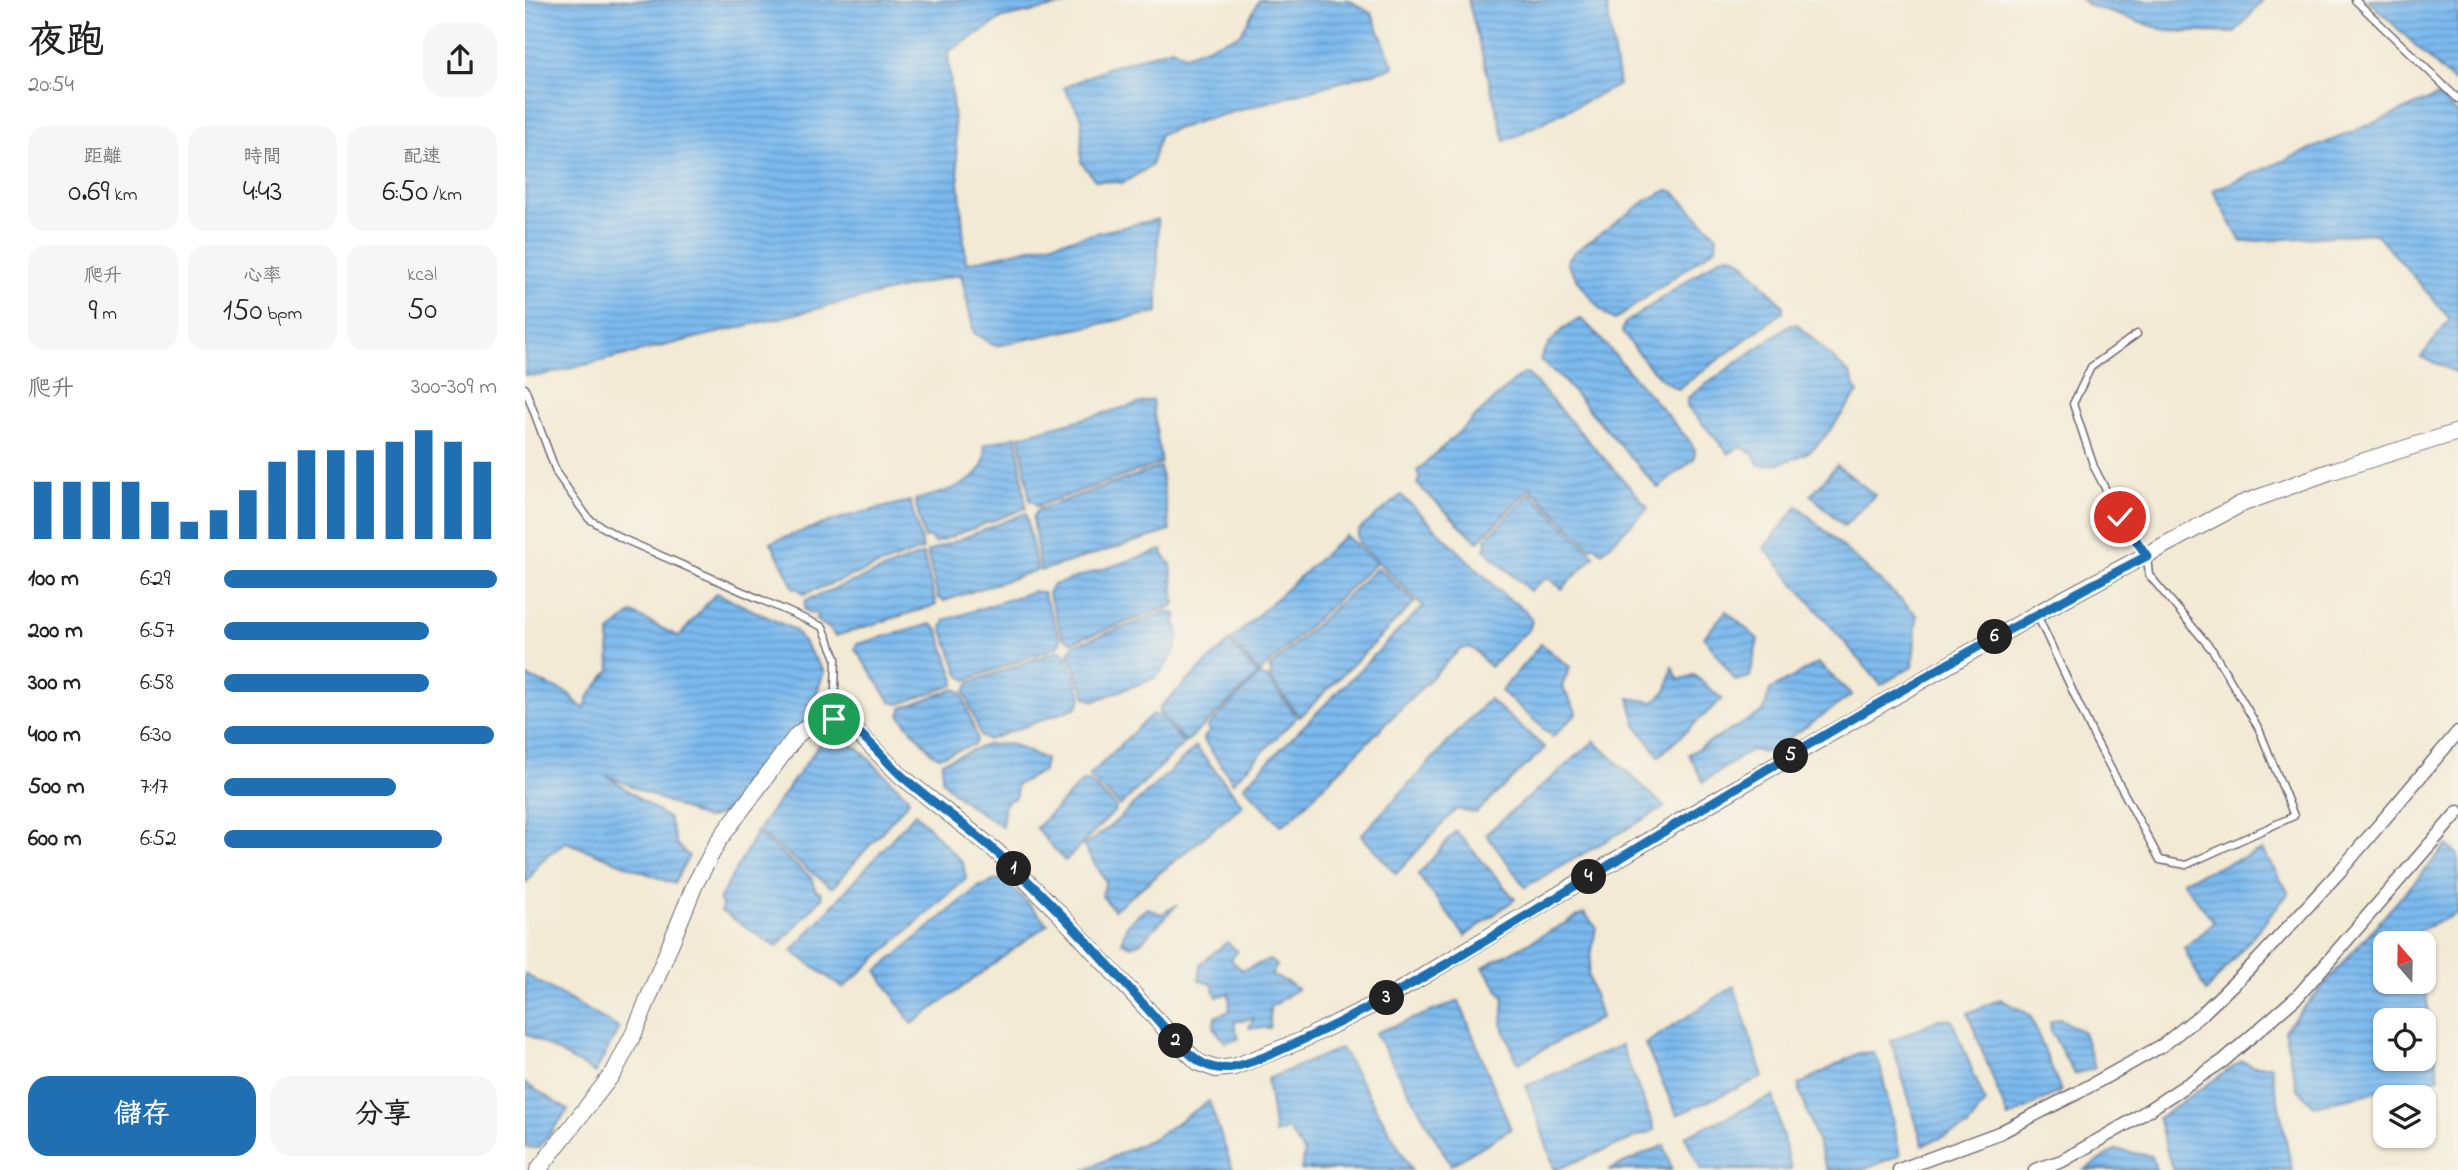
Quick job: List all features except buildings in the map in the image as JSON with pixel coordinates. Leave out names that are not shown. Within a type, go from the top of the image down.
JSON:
[{"type":"street","points":[[538,1170],[614,1072],[635,1031],[695,884],[719,840],[797,735],[819,718],[841,720],[901,776],[996,851],[1057,911],[1199,1063],[1216,1069],[1234,1067],[1300,1041],[1387,998],[1704,807],[2036,614],[2241,505],[2329,472],[2458,432]]},
{"type":"street","points":[[1899,1170],[1999,1133],[2163,1045],[2203,1013],[2258,960],[2340,871],[2458,732]]},
{"type":"street","points":[[2035,1170],[2061,1161],[2130,1122],[2223,1061],[2298,996],[2458,812]]},
{"type":"lane","points":[[2355,0],[2458,99]]},
{"type":"lane","points":[[2036,614],[2096,741],[2160,860],[2186,865],[2294,816],[2259,729],[2213,651],[2149,575],[2147,556],[2120,517],[2094,467],[2073,404],[2091,367],[2137,334]]},
{"type":"lane","points":[[525,388],[557,474],[589,519],[621,538],[823,627],[836,659],[834,719]]},
{"type":"water","points":[[525,0],[1087,0],[1003,18],[948,52],[966,263],[1158,219],[1158,312],[995,346],[974,333],[961,274],[539,376],[525,375]]},
{"type":"water","points":[[1259,0],[1349,0],[1372,14],[1394,67],[1160,134],[1151,166],[1123,183],[1095,180],[1081,162],[1082,118],[1064,88],[1107,68],[1172,48],[1185,55],[1241,34]]},
{"type":"water","points":[[1468,0],[1606,0],[1619,85],[1505,141]]},
{"type":"water","points":[[2081,0],[2263,0],[2235,33],[2168,31],[2090,6]]},
{"type":"water","points":[[2368,0],[2458,0],[2458,86]]},
{"type":"water","points":[[2438,96],[2458,114],[2458,373],[2421,357],[2450,319],[2376,233],[2241,242],[2213,190]]},
{"type":"water","points":[[1668,190],[1674,192],[1717,236],[1716,247],[1615,320],[1602,311],[1589,296],[1567,264],[1568,259],[1647,200]]},
{"type":"water","points":[[1728,255],[1741,260],[1783,306],[1783,312],[1678,389],[1662,379],[1647,364],[1622,332],[1624,324]]},
{"type":"water","points":[[1581,319],[1695,450],[1694,459],[1658,488],[1562,379],[1540,360],[1557,336]]},
{"type":"water","points":[[1791,324],[1797,324],[1850,374],[1858,393],[1816,446],[1797,457],[1764,465],[1758,464],[1754,455],[1740,446],[1729,454],[1687,406],[1687,398]]},
{"type":"water","points":[[1524,374],[1528,374],[1648,508],[1602,552],[1594,545],[1591,548],[1530,488],[1478,542],[1417,484],[1420,477],[1417,471]]},
{"type":"water","points":[[1152,400],[1161,463],[1037,506],[1030,501],[1020,436]]},
{"type":"water","points":[[1017,436],[1026,508],[934,543],[931,538],[924,538],[915,500],[950,490],[973,478],[981,469],[985,458],[984,445]]},
{"type":"water","points":[[1837,465],[1875,495],[1844,526],[1811,495]]},
{"type":"water","points":[[1160,467],[1170,531],[1040,571],[1033,518],[1037,510]]},
{"type":"water","points":[[1530,493],[1595,556],[1562,589],[1547,577],[1530,591],[1484,549],[1486,539]]},
{"type":"water","points":[[1401,495],[1507,598],[1524,609],[1532,620],[1530,628],[1490,667],[1475,650],[1469,647],[1459,650],[1289,821],[1281,825],[1244,786],[1423,606],[1359,543],[1357,536],[1360,529]]},
{"type":"water","points":[[910,501],[923,549],[804,594],[794,588],[771,542],[844,517]]},
{"type":"water","points":[[1798,506],[1917,615],[1913,666],[1881,685],[1764,548]]},
{"type":"water","points":[[1026,513],[1037,570],[944,601],[938,598],[927,552]]},
{"type":"water","points":[[1345,535],[1376,563],[1259,673],[1231,640]]},
{"type":"water","points":[[1162,550],[1171,564],[1175,605],[1072,642],[1063,637],[1048,593],[1053,585]]},
{"type":"water","points":[[923,554],[936,605],[835,636],[815,619],[818,616],[814,612],[811,614],[804,609],[806,600]]},
{"type":"water","points":[[1378,567],[1415,602],[1300,717],[1269,677],[1272,674],[1269,668]]},
{"type":"water","points":[[1034,591],[1043,593],[1061,640],[1057,647],[967,680],[960,676],[942,628],[945,620]]},
{"type":"water","points":[[716,593],[795,630],[824,672],[806,725],[722,814],[706,819],[606,775],[669,819],[677,845],[689,856],[674,884],[566,842],[542,860],[527,882],[525,881],[525,676],[568,693],[585,708],[589,696],[610,670],[609,633],[632,613],[679,637]]},
{"type":"water","points":[[1169,611],[1177,615],[1174,622],[1179,636],[1170,659],[1155,678],[1094,701],[1086,697],[1069,653],[1074,645]]},
{"type":"water","points":[[1726,611],[1758,639],[1750,677],[1736,681],[1704,637]]},
{"type":"water","points":[[931,624],[938,630],[955,680],[954,685],[899,704],[891,702],[855,649],[857,644]]},
{"type":"water","points":[[1229,642],[1258,675],[1186,742],[1159,713],[1159,708]]},
{"type":"water","points":[[1541,644],[1570,667],[1562,686],[1577,713],[1553,737],[1501,691]]},
{"type":"water","points":[[1060,650],[1066,654],[1082,698],[1077,707],[988,740],[981,736],[965,692],[969,683]]},
{"type":"water","points":[[1818,663],[1852,695],[1768,753],[1751,750],[1703,782],[1689,754],[1764,711],[1770,690]]},
{"type":"water","points":[[1672,667],[1679,680],[1694,675],[1722,699],[1659,756],[1636,725],[1629,698],[1653,702],[1667,690]]},
{"type":"water","points":[[1260,675],[1267,678],[1297,717],[1233,782],[1203,739],[1210,731],[1207,727]]},
{"type":"water","points":[[954,689],[962,692],[977,738],[975,744],[939,757],[932,753],[900,716],[902,708]]},
{"type":"water","points":[[1489,699],[1545,748],[1476,813],[1456,809],[1396,874],[1361,835]]},
{"type":"water","points":[[1152,714],[1158,716],[1184,743],[1120,806],[1089,776]]},
{"type":"water","points":[[836,735],[859,749],[909,801],[832,888],[757,831],[824,738]]},
{"type":"water","points":[[1594,741],[1665,807],[1525,887],[1486,834]]},
{"type":"water","points":[[1011,744],[1045,759],[1043,771],[1016,785],[1016,797],[1005,803],[1002,826],[955,794],[942,780],[942,762],[986,745]]},
{"type":"water","points":[[1196,747],[1243,805],[1114,910],[1102,896],[1106,881],[1083,846],[1112,825]]},
{"type":"water","points":[[1083,781],[1089,781],[1116,807],[1065,861],[1036,828]]},
{"type":"water","points":[[915,813],[963,863],[966,879],[843,988],[792,951]]},
{"type":"water","points":[[1456,831],[1515,899],[1465,936],[1418,875]]},
{"type":"water","points":[[756,833],[813,879],[816,891],[821,892],[822,898],[777,947],[721,911],[722,904],[719,900]]},
{"type":"water","points":[[2447,845],[2458,855],[2458,913],[2418,931],[2373,931],[2373,994],[2426,994],[2428,1008],[2373,1008],[2373,1071],[2436,1071],[2436,1059],[2439,1078],[2408,1085],[2373,1085],[2373,1093],[2314,1106],[2297,1088],[2284,1030]]},
{"type":"water","points":[[2262,850],[2289,893],[2206,992],[2184,948],[2214,922],[2182,881]]},
{"type":"water","points":[[1003,878],[1048,924],[912,1024],[877,971],[978,887]]},
{"type":"water","points":[[1177,905],[1140,943],[1131,946],[1122,942],[1127,924],[1147,908],[1161,914]]},
{"type":"water","points":[[1584,913],[1596,927],[1588,974],[1601,1018],[1518,1063],[1502,1025],[1504,998],[1483,967]]},
{"type":"water","points":[[1227,942],[1237,951],[1231,960],[1242,970],[1269,960],[1277,965],[1271,976],[1288,982],[1297,989],[1270,1007],[1270,1028],[1249,1028],[1254,1018],[1234,1022],[1239,1039],[1225,1042],[1214,1028],[1215,1017],[1230,1011],[1229,993],[1217,997],[1212,984],[1199,980],[1201,963]]},
{"type":"water","points":[[525,974],[619,1028],[595,1073],[525,1033]]},
{"type":"water","points":[[1734,986],[1763,1077],[1677,1115],[1645,1044]]},
{"type":"water","points":[[2000,999],[2030,1015],[2061,1091],[2008,1118],[1968,1013]]},
{"type":"water","points":[[1459,1001],[1511,1129],[1451,1165],[1375,1033]]},
{"type":"water","points":[[1939,1019],[1952,1020],[1985,1102],[1968,1127],[1923,1145],[1891,1041]]},
{"type":"water","points":[[2061,1019],[2083,1032],[2095,1068],[2074,1074],[2051,1031],[2050,1022]]},
{"type":"water","points":[[1621,1045],[1655,1130],[1555,1170],[1526,1086]]},
{"type":"water","points":[[1341,1048],[1412,1170],[1301,1170],[1304,1153],[1288,1129],[1275,1134],[1267,1079]]},
{"type":"water","points":[[1873,1052],[1880,1065],[1900,1155],[1863,1170],[1827,1170],[1798,1085],[1859,1053]]},
{"type":"water","points":[[2242,1061],[2252,1066],[2271,1066],[2292,1170],[2172,1170],[2158,1118]]},
{"type":"water","points":[[525,1083],[568,1110],[539,1148],[525,1147]]},
{"type":"water","points":[[1773,1096],[1791,1170],[1701,1170],[1685,1136]]},
{"type":"water","points":[[1209,1101],[1233,1170],[1084,1170],[1154,1138]]},
{"type":"water","points":[[1664,1145],[1672,1170],[1608,1170]]},
{"type":"water","points":[[2115,1150],[2152,1156],[2156,1170],[2084,1170]]},
{"type":"route","points":[[834,719],[841,720],[861,736],[901,776],[996,851],[1057,911],[1199,1063],[1216,1069],[1234,1067],[1300,1041],[1387,998],[1787,758],[2036,614],[2147,556],[2120,517]]}]
